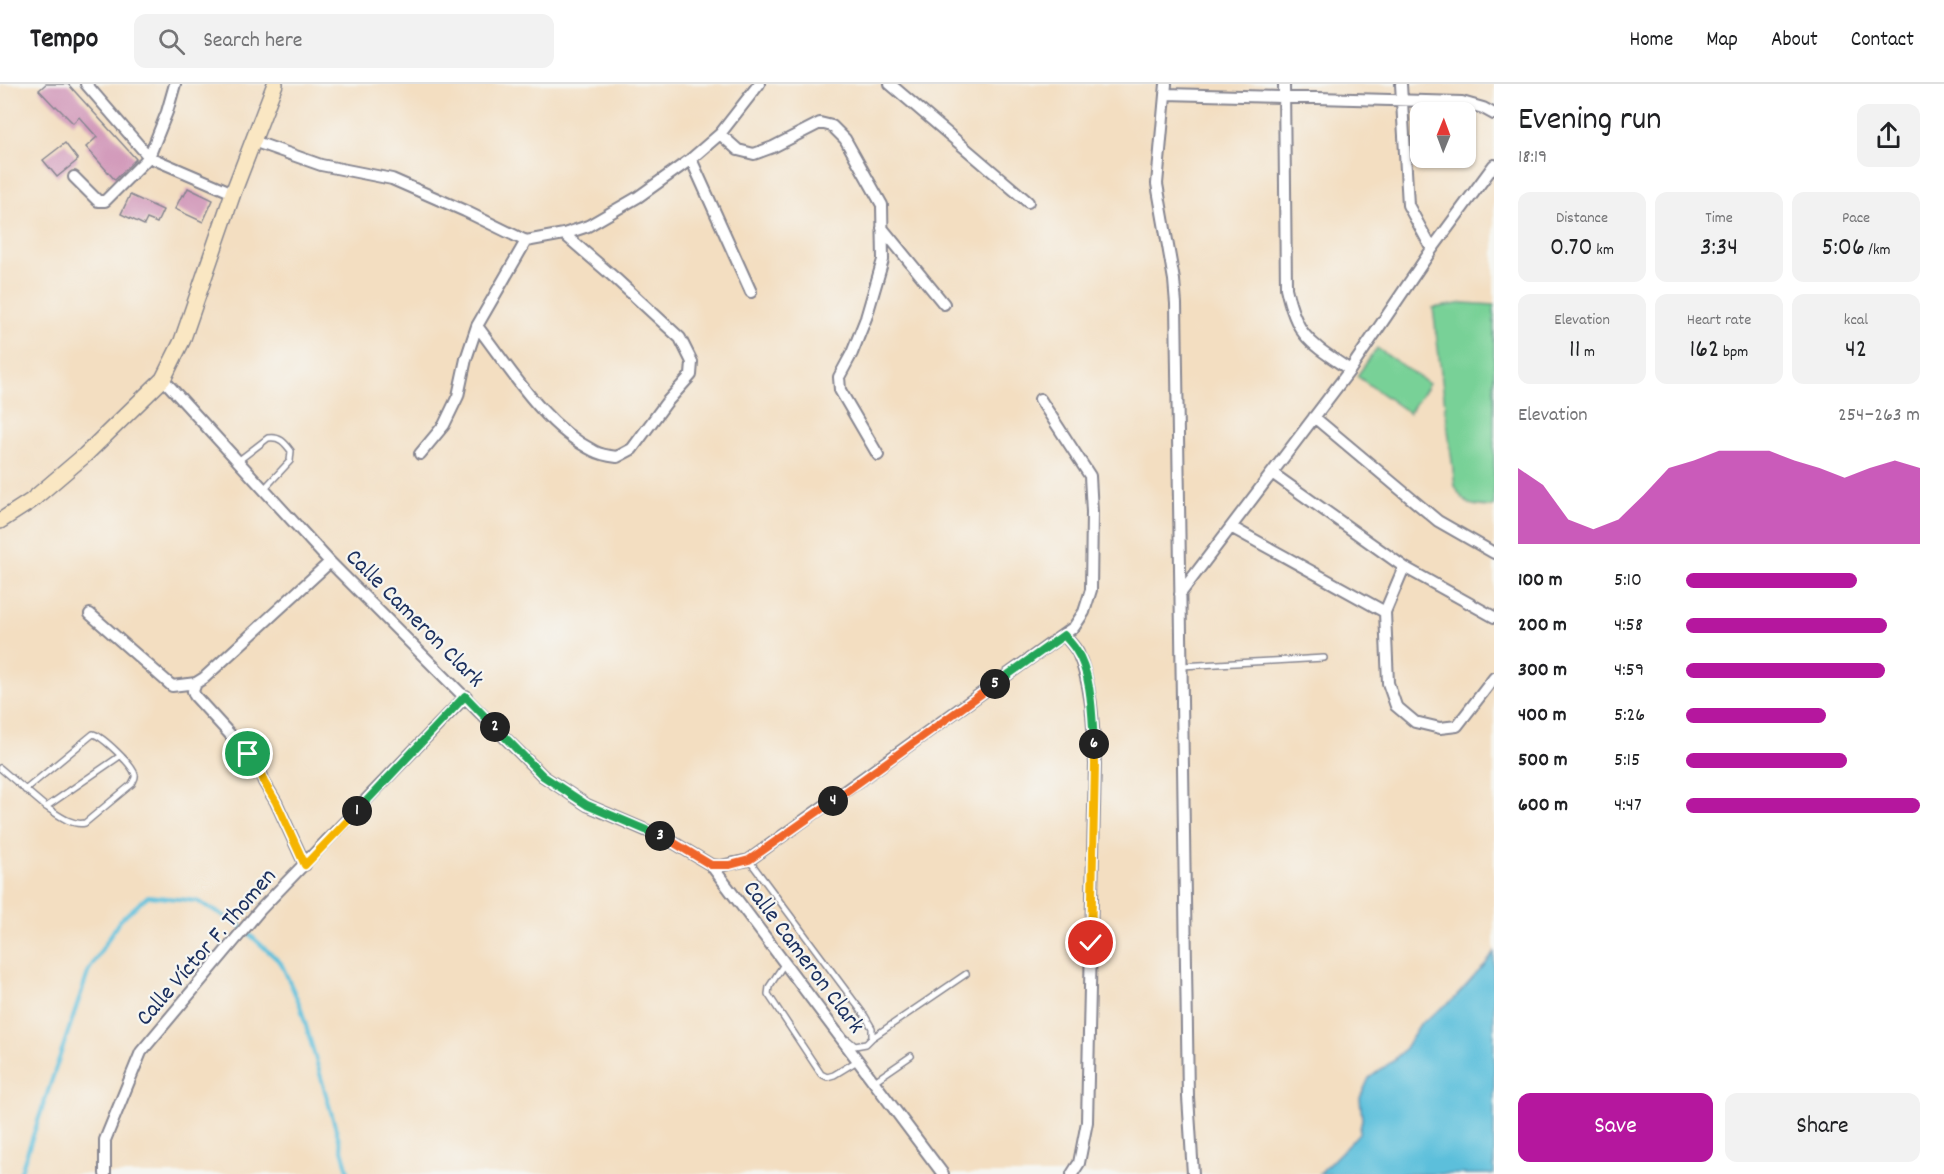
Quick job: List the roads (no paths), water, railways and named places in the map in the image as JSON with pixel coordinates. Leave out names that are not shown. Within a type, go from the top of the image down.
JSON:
[{"type":"main road","points":[[0,521],[31,501],[85,455],[163,380],[182,341],[233,193],[275,84]]},
{"type":"street","points":[[86,84],[149,158],[233,193]]},
{"type":"street","points":[[74,177],[98,201],[102,202],[112,195],[149,158],[175,84]]},
{"type":"street","points":[[252,141],[321,165],[392,179],[526,241],[564,234],[588,226],[638,197],[691,159],[720,134],[759,84]]},
{"type":"street","points":[[890,84],[1028,202]]},
{"type":"street","points":[[1284,84],[1286,288],[1292,313],[1303,334],[1315,346],[1350,370]]},
{"type":"street","points":[[1401,84],[1408,205],[1432,249]]},
{"type":"street","points":[[1193,1174],[1188,1097],[1176,304],[1157,184],[1166,89],[1284,97],[1462,102],[1494,114]]},
{"type":"street","points":[[720,134],[738,150],[754,154],[820,123],[832,126],[845,140],[882,205],[883,260],[866,318],[852,353],[839,377],[840,390],[878,455]]},
{"type":"street","points":[[691,159],[751,292]]},
{"type":"street","points":[[1180,594],[1350,370],[1432,249],[1494,165]]},
{"type":"street","points":[[882,228],[944,304]]},
{"type":"street","points":[[477,326],[542,411],[571,438],[596,453],[617,457],[632,449],[666,403],[691,375],[692,362],[680,338],[564,234]]},
{"type":"street","points":[[420,454],[444,425],[458,396],[466,359],[477,326],[526,241]]},
{"type":"street","name":"Calle Cameron Clark","points":[[163,380],[330,562],[543,776],[587,805],[671,841],[711,865],[943,1174]]},
{"type":"street","points":[[711,865],[730,865],[749,860],[1074,627],[1084,612],[1091,590],[1090,477],[1040,399]]},
{"type":"street","points":[[1314,417],[1438,521],[1494,553]]},
{"type":"street","points":[[1272,473],[1404,567],[1494,617]]},
{"type":"street","points":[[1231,527],[1385,612]]},
{"type":"street","points":[[90,614],[172,686],[196,683],[330,562]]},
{"type":"street","points":[[1404,567],[1385,612],[1388,683],[1396,706],[1415,722],[1440,728],[1457,726],[1494,678]]},
{"type":"street","points":[[1064,635],[1077,651],[1086,674],[1092,709],[1095,764],[1087,1122],[1079,1163],[1072,1174]]},
{"type":"street","points":[[196,683],[193,691],[195,696],[258,765],[264,782],[276,802],[305,865]]},
{"type":"street","name":"Calle Víctor F. Thomen","points":[[105,1174],[105,1140],[141,1052],[260,910],[465,696]]},
{"type":"lane","points":[[238,461],[268,438],[280,439],[286,444],[291,451],[290,461],[264,489]]},
{"type":"lane","points":[[1180,666],[1324,658]]},
{"type":"lane","points":[[0,768],[25,790],[46,807],[78,824],[85,823],[132,784],[135,774],[99,735],[93,734],[25,790]]},
{"type":"lane","points":[[46,807],[120,756]]},
{"type":"lane","points":[[749,860],[864,1016],[872,1029],[872,1038]]},
{"type":"lane","points":[[784,964],[769,987],[768,994],[821,1074],[828,1077],[834,1075],[857,1060]]},
{"type":"lane","points":[[834,1030],[855,1046],[866,1044],[966,974]]},
{"type":"lane","points":[[873,1082],[911,1056]]},
{"type":"water","points":[[1494,952],[1494,1174],[1319,1174],[1359,1133],[1362,1120],[1360,1098],[1369,1078],[1394,1060],[1405,1048],[1420,1024],[1454,999]]},
{"type":"waterway","points":[[20,1174],[89,970],[120,920],[148,896],[197,901],[237,923],[281,963],[300,1005],[349,1174]]}]
